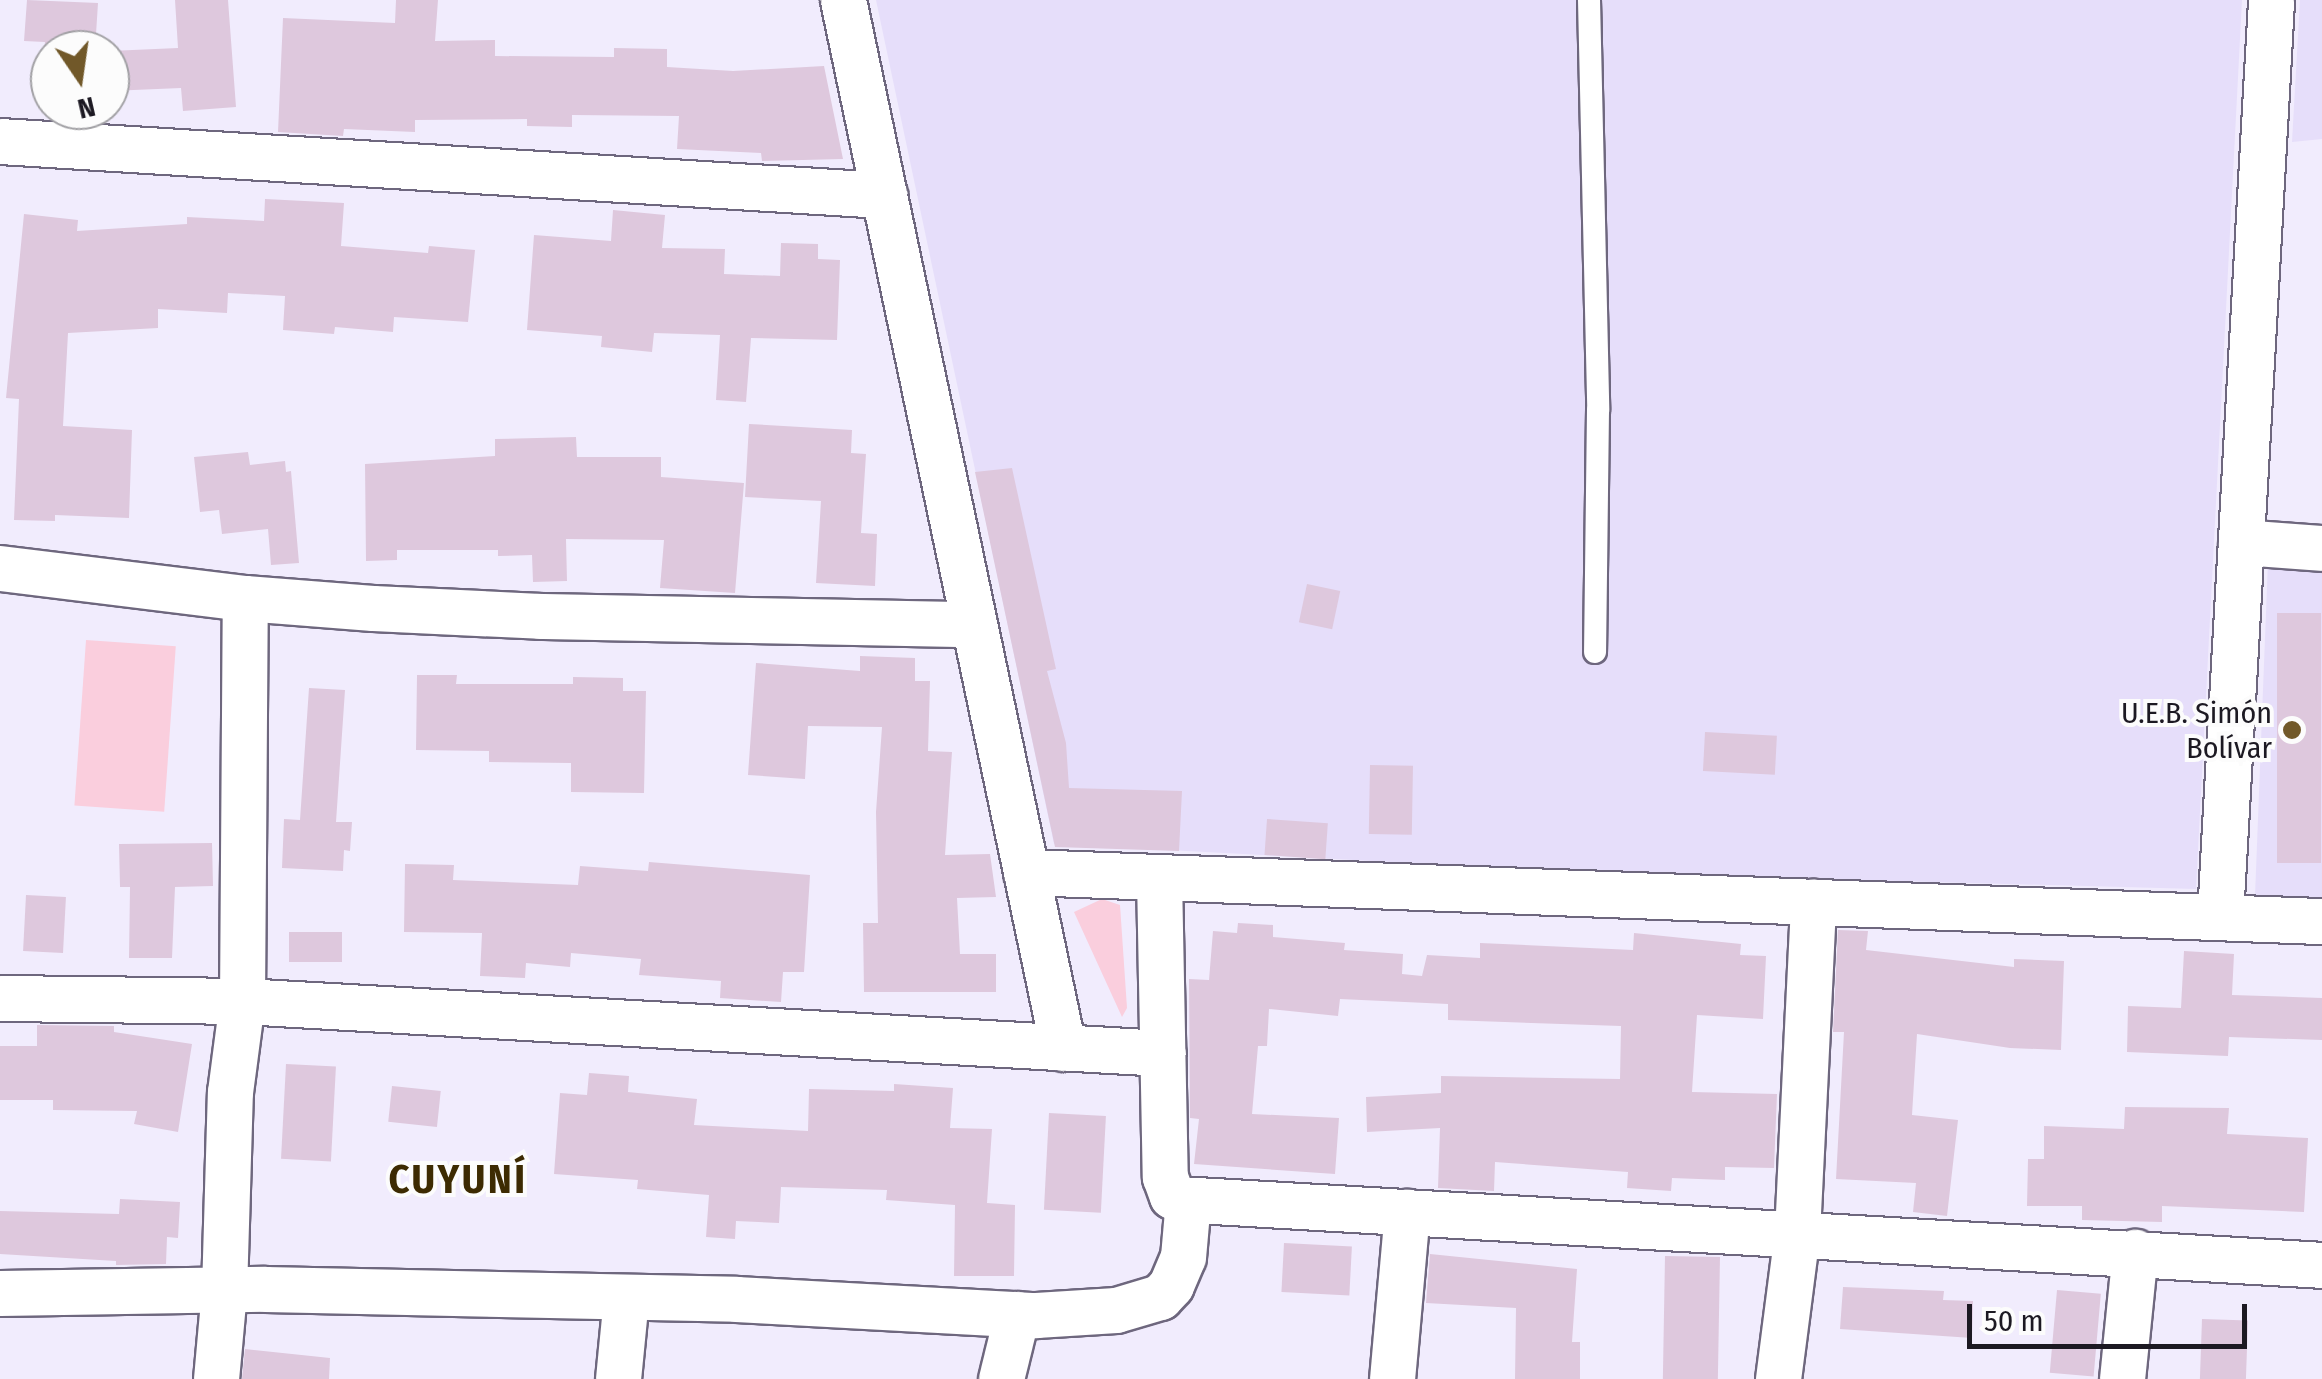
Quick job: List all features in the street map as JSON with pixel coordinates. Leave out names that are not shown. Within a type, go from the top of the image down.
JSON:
[{"type":"street","points":[[843,0],[1063,1048]]},
{"type":"street","points":[[2220,916],[2271,0]]},
{"type":"street","points":[[0,142],[884,195]]},
{"type":"street","points":[[2241,542],[2322,548]]},
{"type":"street","points":[[0,568],[245,598],[540,616],[974,624]]},
{"type":"street","points":[[216,1379],[224,1291],[230,1092],[242,1001],[245,598]]},
{"type":"street","points":[[1026,872],[2322,921]]},
{"type":"street","points":[[1159,877],[1165,1177],[1172,1196],[1188,1200],[2322,1265]]},
{"type":"street","points":[[1778,1379],[1797,1234],[1813,901]]},
{"type":"street","points":[[0,998],[242,1001],[1163,1053]]},
{"type":"street","points":[[0,1294],[224,1291],[626,1297],[1017,1314],[1116,1310],[1160,1298],[1171,1285],[1182,1257],[1188,1200]]},
{"type":"street","points":[[1392,1379],[1407,1212]]},
{"type":"street","points":[[2122,1379],[2135,1252]]},
{"type":"street","points":[[618,1379],[626,1297]]},
{"type":"street","points":[[1001,1379],[1017,1314]]},
{"type":"lane","points":[[1588,0],[1598,410],[1595,652]]},
{"type":"shaded area","points":[[876,0],[2242,0],[2196,889],[1598,873],[1054,844]]},
{"type":"shaded area","points":[[2300,0],[2322,0],[2322,139],[2292,142]]},
{"type":"shaded area","name":"U.E.B. Simón Bolívar","points":[[2268,561],[2322,565],[2322,900],[2255,896]]},
{"type":"shaded area","points":[[86,640],[176,646],[164,812],[74,806]]},
{"type":"shaded area","points":[[1102,899],[1120,905],[1127,1008],[1122,1017],[1074,912]]},
{"type":"building","points":[[27,0],[98,3],[96,30],[30,30],[30,41],[24,41]]},
{"type":"building","points":[[175,0],[228,0],[236,107],[183,111],[181,88],[130,90],[130,50],[178,48]]},
{"type":"building","points":[[396,0],[438,0],[435,41],[495,40],[495,56],[614,57],[614,48],[667,49],[667,67],[733,71],[824,66],[843,159],[762,161],[761,153],[677,149],[679,116],[572,115],[572,127],[527,126],[527,119],[415,120],[415,132],[344,129],[343,136],[278,132],[283,18],[395,23]]},
{"type":"building","points":[[265,199],[344,203],[341,246],[428,253],[429,246],[475,250],[468,322],[394,317],[393,332],[335,327],[334,334],[283,330],[285,296],[228,293],[227,313],[158,309],[158,328],[68,333],[63,426],[132,430],[129,518],[55,515],[55,521],[14,520],[19,399],[6,398],[24,214],[78,220],[77,231],[187,224],[187,217],[264,221]]},
{"type":"building","points":[[613,210],[665,215],[662,248],[725,249],[724,274],[780,276],[781,243],[818,244],[818,259],[840,260],[837,340],[751,338],[746,402],[716,400],[720,335],[654,333],[652,352],[601,347],[602,336],[527,330],[534,235],[611,241]]},
{"type":"building","points":[[749,424],[852,430],[851,453],[866,454],[861,533],[877,534],[875,586],[816,583],[821,501],[745,497]]},
{"type":"building","points":[[576,437],[577,457],[661,457],[661,477],[744,483],[735,593],[660,588],[664,540],[566,539],[567,581],[533,582],[532,555],[498,556],[498,550],[397,550],[397,560],[366,561],[365,464],[495,456],[495,439]]},
{"type":"building","points":[[248,452],[250,465],[285,461],[286,472],[291,471],[299,563],[271,565],[268,529],[222,534],[219,510],[200,512],[194,457]]},
{"type":"building","points":[[1012,468],[1056,669],[1047,671],[1066,743],[1069,788],[1182,791],[1179,851],[1055,847],[975,472]]},
{"type":"building","points":[[1307,584],[1340,591],[1332,629],[1299,622]]},
{"type":"building","points":[[2277,613],[2321,613],[2321,863],[2277,863]]},
{"type":"building","points":[[860,656],[915,658],[915,681],[930,681],[928,751],[952,752],[945,855],[990,854],[996,897],[957,898],[960,954],[996,954],[996,992],[864,992],[863,923],[878,923],[876,812],[882,727],[808,726],[805,779],[748,775],[756,663],[860,671]]},
{"type":"building","points":[[417,675],[457,675],[456,684],[573,684],[573,677],[623,678],[623,691],[646,691],[644,793],[571,792],[571,763],[489,762],[489,751],[416,750]]},
{"type":"building","points":[[309,688],[345,690],[336,822],[352,822],[350,851],[344,850],[343,871],[282,868],[284,819],[300,820]]},
{"type":"building","points":[[1705,732],[1777,736],[1775,775],[1703,771]]},
{"type":"building","points":[[1370,765],[1413,766],[1412,835],[1369,834]]},
{"type":"building","points":[[1267,819],[1328,823],[1325,859],[1264,855]]},
{"type":"building","points":[[212,843],[213,886],[175,887],[172,958],[129,958],[130,887],[120,887],[119,844]]},
{"type":"building","points":[[649,862],[810,875],[804,972],[783,972],[781,1002],[720,998],[721,981],[639,975],[641,959],[571,953],[570,967],[526,963],[525,978],[480,976],[482,933],[404,932],[405,864],[454,865],[453,880],[578,885],[580,866],[648,871]]},
{"type":"building","points":[[26,895],[66,897],[63,953],[23,951]]},
{"type":"building","points":[[1238,923],[1273,925],[1273,937],[1345,943],[1344,950],[1403,954],[1402,974],[1422,976],[1427,955],[1480,958],[1480,943],[1633,950],[1634,933],[1741,944],[1740,955],[1766,956],[1763,1019],[1697,1015],[1692,1092],[1777,1094],[1774,1168],[1725,1167],[1725,1180],[1672,1178],[1671,1191],[1627,1188],[1628,1172],[1495,1162],[1494,1191],[1438,1188],[1440,1128],[1367,1132],[1366,1097],[1441,1093],[1441,1076],[1620,1079],[1621,1026],[1448,1020],[1448,1004],[1340,999],[1338,1016],[1269,1009],[1267,1046],[1258,1046],[1252,1114],[1339,1118],[1335,1174],[1194,1164],[1199,1119],[1190,1118],[1189,979],[1209,980],[1213,931],[1237,933]]},
{"type":"building","points":[[1838,930],[1868,931],[1866,950],[2014,967],[2014,959],[2064,961],[2061,1050],[2010,1048],[1917,1034],[1912,1115],[1958,1120],[1947,1216],[1913,1212],[1916,1183],[1836,1179],[1844,1032],[1833,1032]]},
{"type":"building","points":[[289,932],[342,932],[342,962],[289,962]]},
{"type":"building","points":[[2184,951],[2234,954],[2232,995],[2322,998],[2322,1040],[2229,1037],[2228,1056],[2127,1052],[2128,1006],[2181,1008]]},
{"type":"building","points":[[37,1025],[114,1026],[114,1032],[192,1044],[178,1132],[134,1124],[137,1111],[53,1110],[53,1100],[0,1100],[0,1046],[37,1046]]},
{"type":"building","points":[[286,1064],[336,1067],[331,1161],[281,1159]]},
{"type":"building","points":[[589,1073],[629,1076],[628,1092],[697,1099],[694,1125],[808,1131],[809,1089],[894,1091],[894,1084],[953,1088],[950,1128],[992,1129],[987,1203],[1015,1205],[1014,1276],[954,1276],[955,1205],[886,1200],[887,1190],[781,1187],[779,1223],[736,1221],[735,1239],[706,1237],[709,1195],[637,1189],[638,1180],[554,1174],[560,1093],[587,1095]]},
{"type":"building","points":[[392,1086],[441,1091],[437,1127],[388,1122]]},
{"type":"building","points":[[2125,1107],[2229,1108],[2227,1134],[2308,1138],[2304,1212],[2162,1206],[2162,1222],[2082,1220],[2082,1206],[2027,1206],[2028,1159],[2044,1159],[2044,1126],[2124,1129]]},
{"type":"building","points":[[1049,1113],[1106,1116],[1101,1213],[1044,1210]]},
{"type":"building","points":[[120,1199],[180,1202],[178,1238],[167,1237],[166,1264],[116,1265],[116,1261],[0,1254],[0,1211],[119,1214]]},
{"type":"building","points":[[1284,1243],[1352,1247],[1349,1295],[1281,1292]]},
{"type":"building","points":[[1430,1254],[1577,1269],[1572,1342],[1580,1342],[1580,1379],[1515,1379],[1516,1308],[1426,1303]]},
{"type":"building","points":[[1665,1256],[1720,1257],[1718,1379],[1663,1379]]},
{"type":"building","points":[[1843,1287],[1944,1291],[1943,1300],[1973,1301],[1972,1338],[1840,1329]]},
{"type":"building","points":[[2057,1290],[2101,1294],[2094,1377],[2050,1373]]},
{"type":"building","points":[[2202,1319],[2248,1321],[2246,1379],[2200,1379]]},
{"type":"building","points":[[245,1349],[330,1358],[329,1379],[242,1379]]},
{"type":"place","name":"U.E.B. Simón Bolívar","points":[[2292,730]]},
{"type":"district","name":"CUYUNÍ","points":[[458,1180]]}]
